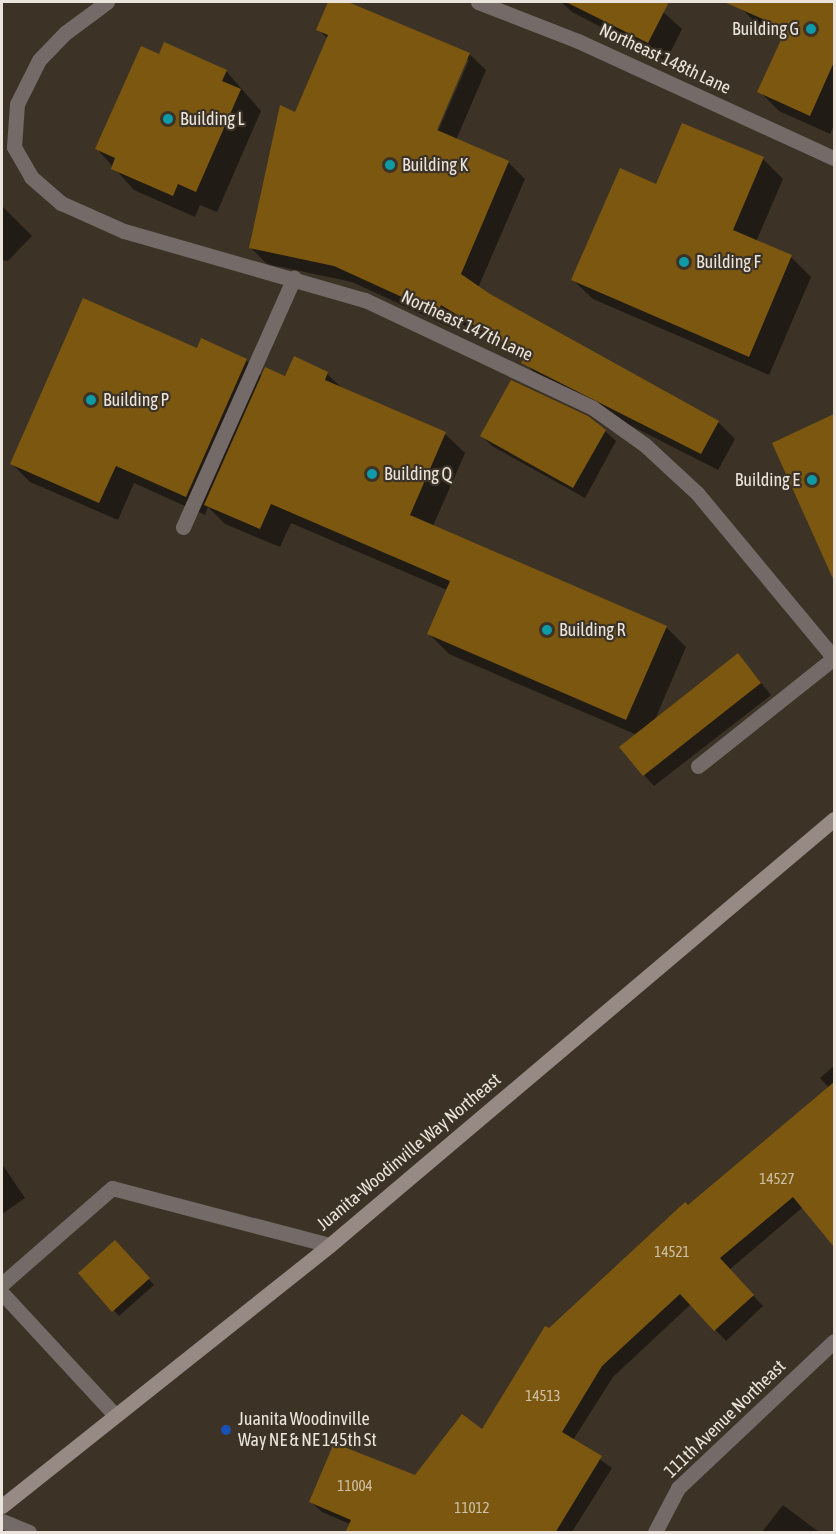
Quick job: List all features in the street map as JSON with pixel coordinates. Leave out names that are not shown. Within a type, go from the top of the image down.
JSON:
[{"type":"main road","name":"Juanita-Woodinville Way Northeast","points":[[2,1506],[330,1245],[834,819]]},
{"type":"street","name":"Northeast 147th Lane","points":[[107,2],[65,33],[39,60],[17,104],[14,147],[31,177],[62,203],[124,231],[365,300],[490,357],[593,408],[645,445],[697,493],[834,658],[698,766]]},
{"type":"street","name":"Northeast 148th Lane","points":[[478,2],[578,41],[834,158]]},
{"type":"street","points":[[183,527],[294,278]]},
{"type":"street","points":[[2,1284],[112,1188],[330,1245]]},
{"type":"street","points":[[2,1293],[115,1415]]},
{"type":"street","name":"111th Avenue Northeast","points":[[655,1533],[678,1488],[834,1341]]},
{"type":"street","points":[[2,1521],[29,1533]]},
{"type":"building","points":[[328,2],[348,2],[470,53],[437,130],[509,161],[461,274],[490,294],[719,421],[701,454],[521,363],[525,356],[441,305],[437,313],[334,266],[249,248],[280,105],[295,112],[328,35],[316,30]]},
{"type":"building","points":[[566,2],[669,2],[648,43]]},
{"type":"building","points":[[724,2],[834,2],[834,62],[810,116],[757,92],[786,29]]},
{"type":"building","name":"Building L","points":[[164,42],[227,70],[222,81],[241,89],[196,192],[178,184],[173,196],[111,169],[115,158],[95,149],[141,46],[159,54]]},
{"type":"building","name":"Building F","points":[[682,123],[764,157],[733,230],[792,255],[749,357],[571,280],[620,168],[656,184]]},
{"type":"building","name":"Building P","points":[[83,298],[197,348],[201,338],[247,359],[186,497],[116,466],[99,503],[10,464]]},
{"type":"building","points":[[294,356],[328,372],[325,380],[446,432],[410,515],[667,626],[626,720],[427,634],[450,581],[271,504],[260,529],[204,505],[265,367],[285,376]]},
{"type":"building","points":[[511,380],[588,416],[606,430],[573,488],[480,436]]},
{"type":"building","name":"Building E","points":[[834,414],[834,581],[772,443]]},
{"type":"building","points":[[738,653],[761,683],[643,776],[619,747]]},
{"type":"building","points":[[834,1082],[834,1247],[793,1197],[720,1258],[754,1295],[714,1331],[680,1294],[602,1366],[562,1432],[602,1456],[555,1533],[345,1533],[351,1520],[309,1502],[334,1443],[415,1475],[462,1414],[482,1429],[545,1326],[549,1328],[685,1202],[688,1205]]},
{"type":"building","points":[[115,1240],[150,1278],[112,1312],[78,1273]]},
{"type":"place","name":"Building G","points":[[811,29]]},
{"type":"place","name":"Building L","points":[[168,119]]},
{"type":"place","name":"Building K","points":[[390,165]]},
{"type":"place","name":"Building F","points":[[684,262]]},
{"type":"place","name":"Building P","points":[[91,400]]},
{"type":"place","name":"Building Q","points":[[372,474]]},
{"type":"place","name":"Building E","points":[[812,480]]},
{"type":"place","name":"Building R","points":[[547,630]]},
{"type":"place","name":"Juanita Woodinville Way NE & NE 145th St","points":[[226,1430]]}]
